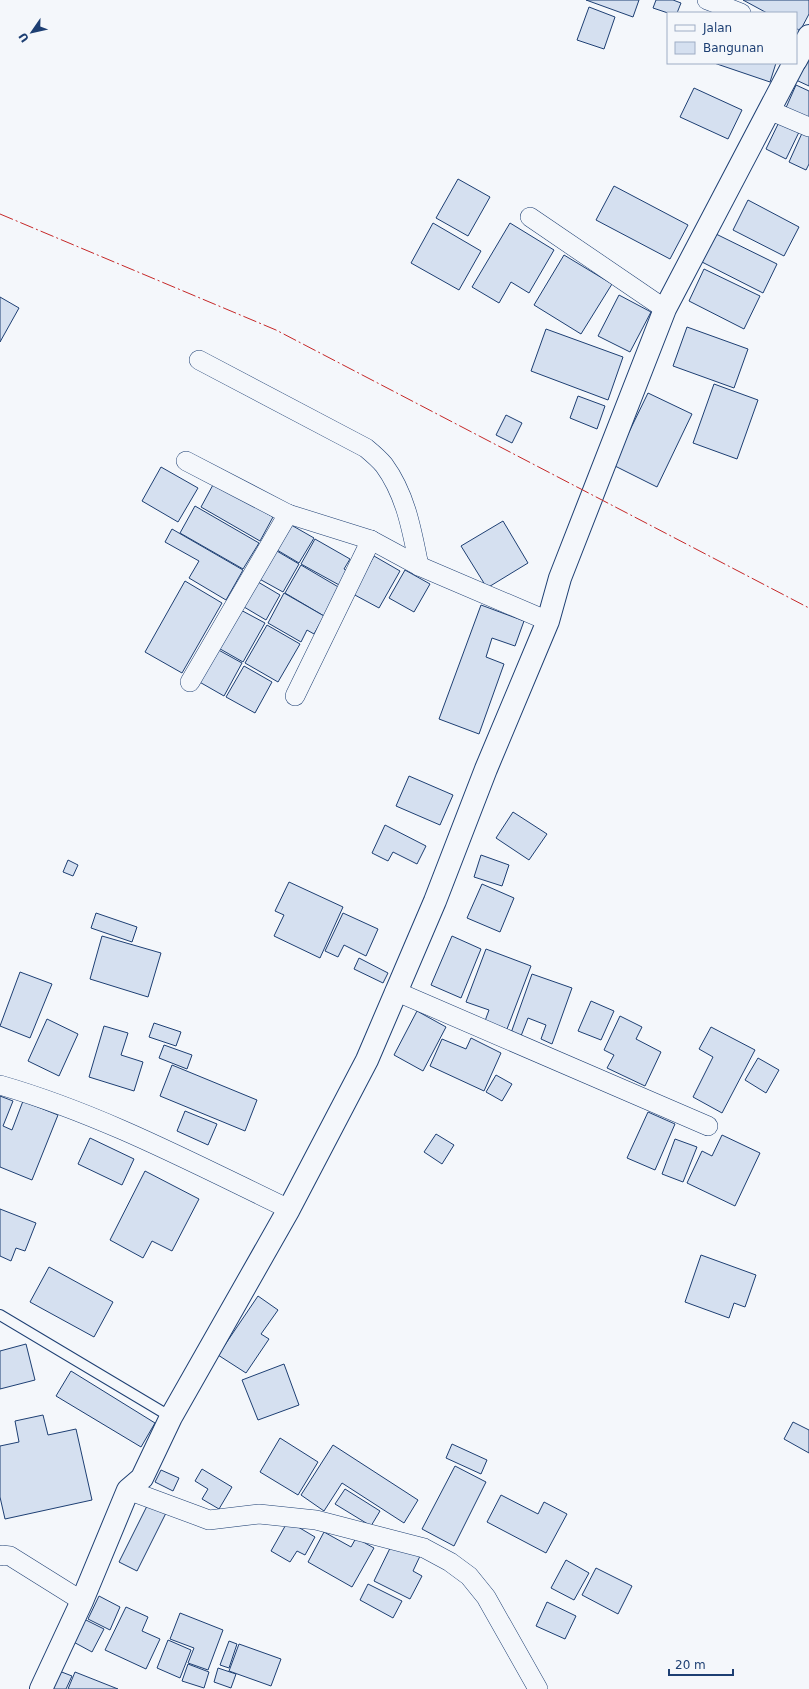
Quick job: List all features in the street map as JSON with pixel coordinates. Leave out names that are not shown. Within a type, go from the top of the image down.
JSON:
[{"type":"street","points":[[707,0],[738,12]]},
{"type":"street","points":[[797,57],[805,37]]},
{"type":"street","points":[[41,1689],[82,1601],[128,1490],[142,1478],[171,1417],[324,1146],[367,1060],[395,991],[435,901],[486,769],[548,621],[560,578],[665,309],[793,64]]},
{"type":"street","points":[[769,110],[809,127]]},
{"type":"street","points":[[530,217],[665,309]]},
{"type":"street","points":[[199,360],[366,448],[383,464],[396,484],[408,513],[419,566]]},
{"type":"street","points":[[186,461],[288,514],[371,540],[419,566],[548,621]]},
{"type":"street","points":[[190,682],[288,514]]},
{"type":"street","points":[[295,696],[371,540]]},
{"type":"street","points":[[395,991],[708,1126]]},
{"type":"street","points":[[0,1085],[32,1095],[141,1138],[289,1209]]},
{"type":"street","points":[[128,1490],[208,1520],[259,1514],[316,1520],[424,1548],[450,1562],[469,1576],[486,1597],[538,1689]]},
{"type":"street","points":[[0,1556],[2,1554],[10,1556],[82,1601]]},
{"type":"lane","points":[[0,1315],[171,1417]]},
{"type":"building","points":[[586,0],[639,0],[633,17]]},
{"type":"building","points":[[656,0],[673,0],[681,3],[677,12],[667,13],[653,8]]},
{"type":"building","points":[[743,0],[809,0],[809,14],[800,31],[797,29],[797,12],[765,12]]},
{"type":"building","points":[[589,7],[615,17],[604,49],[577,40]]},
{"type":"building","points":[[809,50],[809,86],[796,80]]},
{"type":"building","points":[[717,64],[776,64],[770,82]]},
{"type":"building","points":[[796,85],[809,91],[809,120],[785,110]]},
{"type":"building","points":[[694,88],[742,110],[728,139],[680,117]]},
{"type":"building","points":[[780,120],[800,130],[786,159],[766,149]]},
{"type":"building","points":[[803,131],[809,134],[809,164],[806,170],[789,162]]},
{"type":"building","points":[[458,179],[490,197],[468,236],[436,218]]},
{"type":"building","points":[[614,186],[688,225],[670,259],[596,220]]},
{"type":"building","points":[[748,200],[799,227],[784,256],[733,230]]},
{"type":"building","points":[[433,223],[481,251],[459,290],[411,263]]},
{"type":"building","points":[[510,223],[554,250],[529,293],[511,282],[499,303],[472,287]]},
{"type":"building","points":[[716,234],[777,264],[763,293],[702,262]]},
{"type":"building","points":[[564,255],[612,284],[581,334],[534,305]]},
{"type":"building","points":[[704,269],[760,296],[744,329],[689,301]]},
{"type":"building","points":[[619,295],[651,312],[630,352],[598,336]]},
{"type":"building","points":[[0,297],[19,308],[0,342]]},
{"type":"building","points":[[687,327],[748,349],[734,388],[673,366]]},
{"type":"building","points":[[546,329],[623,357],[608,400],[531,371]]},
{"type":"building","points":[[714,384],[758,400],[737,459],[693,443]]},
{"type":"building","points":[[648,393],[692,414],[657,487],[613,465]]},
{"type":"building","points":[[578,396],[605,406],[597,429],[570,418]]},
{"type":"building","points":[[506,415],[522,423],[512,443],[496,435]]},
{"type":"building","points":[[161,467],[198,488],[178,522],[142,501]]},
{"type":"building","points":[[214,483],[273,517],[260,541],[201,507]]},
{"type":"building","points":[[195,506],[259,543],[243,569],[180,533]]},
{"type":"building","points":[[503,521],[528,563],[487,588],[461,546]]},
{"type":"building","points":[[286,522],[314,538],[299,563],[272,547]]},
{"type":"building","points":[[172,529],[243,570],[226,600],[189,578],[199,561],[165,542]]},
{"type":"building","points":[[315,539],[350,559],[344,569],[349,572],[341,586],[301,564]]},
{"type":"building","points":[[270,547],[299,564],[283,592],[254,576]]},
{"type":"building","points":[[374,556],[400,571],[379,608],[353,594]]},
{"type":"building","points":[[301,565],[340,588],[324,616],[285,593]]},
{"type":"building","points":[[405,570],[430,584],[414,612],[389,598]]},
{"type":"building","points":[[253,579],[280,595],[266,620],[239,604]]},
{"type":"building","points":[[185,581],[222,603],[182,673],[145,652]]},
{"type":"building","points":[[284,593],[324,616],[314,634],[307,630],[301,642],[268,623]]},
{"type":"building","points":[[481,605],[524,621],[515,646],[492,638],[486,657],[504,664],[479,734],[439,719]]},
{"type":"building","points":[[237,608],[265,623],[243,662],[215,646]]},
{"type":"building","points":[[267,625],[300,644],[278,682],[245,663]]},
{"type":"building","points":[[215,648],[242,663],[224,696],[196,680]]},
{"type":"building","points":[[244,666],[272,682],[255,713],[226,697]]},
{"type":"building","points":[[409,776],[453,795],[440,825],[396,806]]},
{"type":"building","points":[[513,812],[547,834],[529,860],[496,838]]},
{"type":"building","points":[[385,825],[426,846],[417,864],[393,852],[388,861],[372,853]]},
{"type":"building","points":[[481,855],[509,865],[502,886],[474,877]]},
{"type":"building","points":[[68,860],[78,865],[73,876],[63,872]]},
{"type":"building","points":[[289,882],[343,907],[320,958],[274,936],[284,915],[275,911]]},
{"type":"building","points":[[482,884],[514,898],[500,932],[467,918]]},
{"type":"building","points":[[96,913],[137,927],[132,942],[91,928]]},
{"type":"building","points":[[343,913],[378,929],[366,956],[344,945],[338,957],[325,951]]},
{"type":"building","points":[[102,936],[161,953],[148,997],[90,979]]},
{"type":"building","points":[[452,936],[481,949],[461,998],[431,985]]},
{"type":"building","points":[[486,949],[531,966],[507,1029],[485,1021],[489,1010],[466,1002]]},
{"type":"building","points":[[359,958],[388,973],[383,983],[354,969]]},
{"type":"building","points":[[20,972],[52,984],[30,1038],[0,1026]]},
{"type":"building","points":[[532,974],[572,988],[552,1044],[541,1039],[546,1025],[528,1018],[521,1036],[511,1033]]},
{"type":"building","points":[[591,1001],[614,1011],[601,1040],[578,1031]]},
{"type":"building","points":[[417,1011],[446,1027],[423,1071],[394,1055]]},
{"type":"building","points":[[620,1016],[642,1027],[636,1039],[661,1052],[645,1086],[607,1068],[614,1055],[604,1050]]},
{"type":"building","points":[[47,1019],[78,1034],[59,1076],[28,1061]]},
{"type":"building","points":[[154,1023],[181,1032],[176,1046],[149,1037]]},
{"type":"building","points":[[104,1026],[128,1033],[121,1055],[143,1062],[134,1091],[89,1077]]},
{"type":"building","points":[[711,1027],[755,1050],[722,1113],[693,1097],[713,1057],[699,1049]]},
{"type":"building","points":[[471,1038],[501,1053],[484,1091],[430,1066],[442,1039],[466,1049]]},
{"type":"building","points":[[164,1045],[192,1055],[187,1069],[159,1058]]},
{"type":"building","points":[[758,1058],[779,1070],[766,1093],[745,1080]]},
{"type":"building","points":[[172,1065],[257,1100],[245,1131],[160,1096]]},
{"type":"building","points":[[496,1075],[512,1084],[502,1101],[486,1092]]},
{"type":"building","points":[[0,1096],[13,1101],[3,1126],[12,1130],[23,1101],[58,1115],[32,1180],[0,1167]]},
{"type":"building","points":[[185,1111],[217,1124],[208,1145],[177,1131]]},
{"type":"building","points":[[648,1112],[675,1124],[655,1170],[627,1158]]},
{"type":"building","points":[[436,1134],[454,1145],[442,1164],[424,1152]]},
{"type":"building","points":[[722,1135],[760,1153],[735,1206],[687,1183],[702,1151],[712,1156]]},
{"type":"building","points":[[90,1138],[134,1159],[122,1185],[78,1164]]},
{"type":"building","points":[[675,1139],[697,1147],[683,1182],[662,1174]]},
{"type":"building","points":[[145,1171],[199,1199],[172,1251],[152,1241],[143,1258],[110,1240]]},
{"type":"building","points":[[0,1209],[36,1223],[25,1251],[16,1248],[11,1261],[0,1256]]},
{"type":"building","points":[[701,1255],[756,1275],[745,1307],[734,1303],[729,1318],[685,1302]]},
{"type":"building","points":[[49,1267],[113,1302],[94,1337],[30,1302]]},
{"type":"building","points":[[258,1296],[278,1310],[261,1334],[269,1339],[246,1373],[218,1355]]},
{"type":"building","points":[[26,1344],[35,1380],[0,1389],[0,1351]]},
{"type":"building","points":[[284,1364],[299,1405],[258,1420],[242,1380]]},
{"type":"building","points":[[71,1371],[155,1423],[141,1447],[56,1396]]},
{"type":"building","points":[[43,1415],[48,1435],[76,1429],[92,1500],[5,1519],[0,1497],[0,1446],[19,1442],[15,1421]]},
{"type":"building","points":[[793,1422],[809,1430],[809,1453],[784,1439]]},
{"type":"building","points":[[280,1438],[318,1462],[298,1495],[260,1472]]},
{"type":"building","points":[[452,1444],[487,1460],[481,1474],[446,1458]]},
{"type":"building","points":[[333,1445],[418,1500],[404,1523],[342,1483],[324,1511],[301,1495]]},
{"type":"building","points":[[455,1466],[486,1482],[454,1546],[422,1529]]},
{"type":"building","points":[[202,1469],[232,1487],[219,1509],[202,1499],[208,1489],[195,1481]]},
{"type":"building","points":[[161,1470],[179,1478],[173,1491],[155,1482]]},
{"type":"building","points":[[345,1489],[380,1511],[371,1526],[335,1504]]},
{"type":"building","points":[[501,1495],[538,1514],[544,1502],[567,1514],[546,1553],[487,1522]]},
{"type":"building","points":[[150,1500],[168,1509],[137,1571],[119,1562]]},
{"type":"building","points":[[288,1521],[315,1537],[305,1555],[297,1551],[290,1562],[271,1551]]},
{"type":"building","points":[[324,1532],[351,1547],[356,1538],[374,1548],[352,1587],[308,1562]]},
{"type":"building","points":[[393,1542],[420,1556],[413,1571],[422,1576],[410,1599],[374,1581]]},
{"type":"building","points":[[566,1560],[589,1573],[574,1600],[551,1588]]},
{"type":"building","points":[[596,1568],[632,1586],[618,1614],[582,1595]]},
{"type":"building","points":[[368,1584],[402,1601],[393,1618],[360,1600]]},
{"type":"building","points":[[99,1596],[120,1607],[110,1630],[88,1619]]},
{"type":"building","points":[[547,1602],[576,1616],[565,1639],[536,1626]]},
{"type":"building","points":[[126,1607],[148,1617],[142,1631],[160,1639],[146,1669],[105,1650]]},
{"type":"building","points":[[180,1613],[223,1630],[208,1670],[188,1663],[194,1648],[170,1639]]},
{"type":"building","points":[[80,1617],[104,1629],[92,1652],[68,1639]]},
{"type":"building","points":[[168,1640],[191,1650],[180,1678],[157,1668]]},
{"type":"building","points":[[229,1641],[237,1644],[229,1668],[220,1665]]},
{"type":"building","points":[[239,1644],[281,1659],[271,1686],[229,1671]]},
{"type":"building","points":[[188,1664],[209,1672],[204,1688],[182,1681]]},
{"type":"building","points":[[218,1668],[236,1674],[231,1688],[214,1682]]},
{"type":"building","points":[[54,1669],[72,1676],[66,1689],[46,1689]]},
{"type":"building","points":[[75,1672],[118,1689],[68,1689]]},
{"type":"power","points":[[0,214],[276,330],[809,608]]}]
